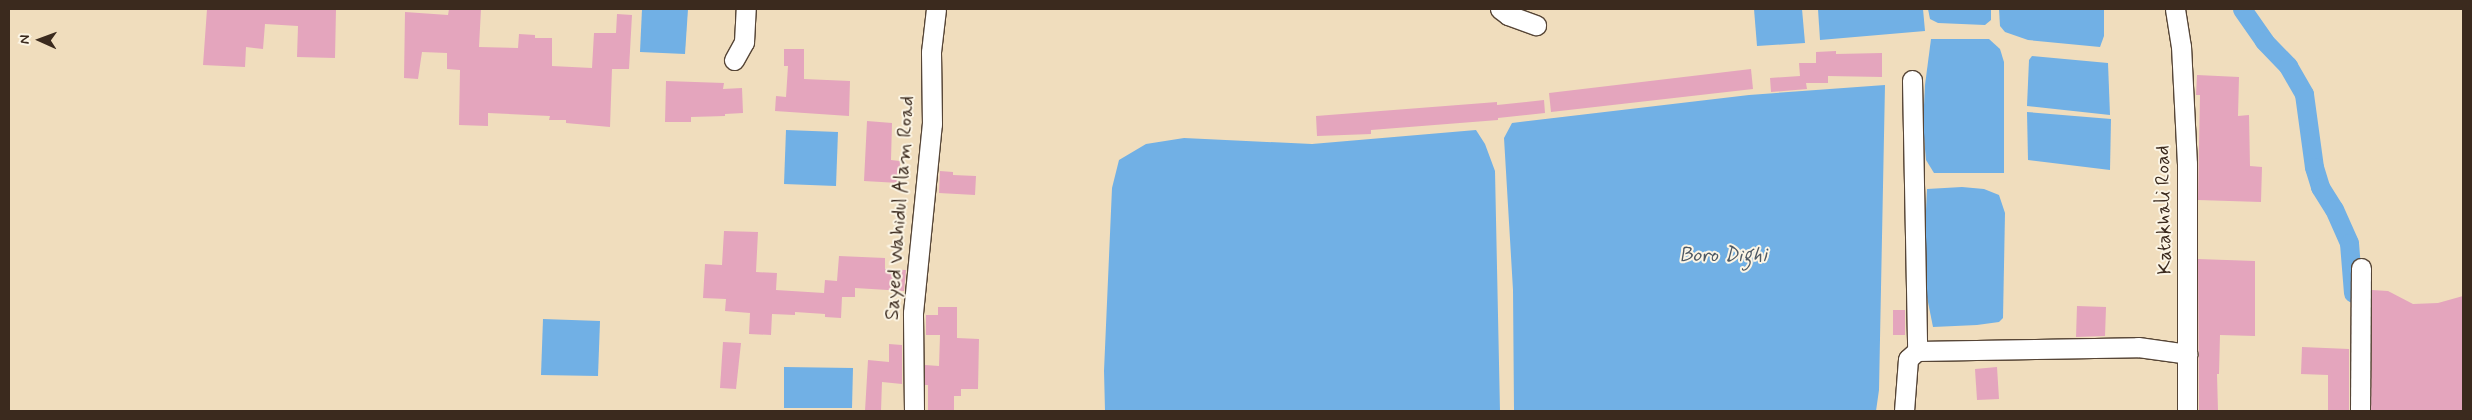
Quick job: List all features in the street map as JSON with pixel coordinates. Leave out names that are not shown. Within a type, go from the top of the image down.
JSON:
[{"type":"street","points":[[734,60],[744,42],[746,9]]},
{"type":"street","name":"Sayed Wahidul Alam Road","points":[[914,411],[913,313],[932,124],[931,52],[936,9]]},
{"type":"street","points":[[1500,9],[1508,15],[1536,25]]},
{"type":"street","name":"Katakhali Road","points":[[2175,9],[2181,46],[2187,164],[2187,411]]},
{"type":"street","points":[[1912,80],[1917,351]]},
{"type":"street","points":[[2360,411],[2361,268]]},
{"type":"street","points":[[1904,411],[1908,359],[1917,351],[2138,347],[2188,354]]},
{"type":"water","points":[[642,9],[688,9],[685,54],[640,52]]},
{"type":"water","points":[[1754,9],[1802,9],[1805,43],[1757,46]]},
{"type":"water","points":[[1818,9],[1923,9],[1925,31],[1820,40]]},
{"type":"water","points":[[1928,9],[1991,9],[1991,20],[1985,25],[1938,23],[1930,19]]},
{"type":"water","points":[[1999,9],[2104,9],[2104,36],[2100,47],[2028,40],[2005,32],[2000,26]]},
{"type":"water","points":[[1931,39],[1989,39],[2000,49],[2004,62],[2004,173],[1934,173],[1926,160],[1923,126],[1925,85]]},
{"type":"water","points":[[2032,56],[2108,63],[2110,115],[2027,106],[2029,60]]},
{"type":"water","name":"Boro Dighi","points":[[1885,85],[1879,390],[1876,411],[1514,411],[1513,290],[1504,138],[1512,123],[1749,95]]},
{"type":"water","points":[[2027,112],[2111,119],[2110,170],[2028,160]]},
{"type":"water","points":[[786,130],[838,132],[836,186],[784,184]]},
{"type":"water","points":[[1476,130],[1485,144],[1495,171],[1500,411],[1105,411],[1104,371],[1112,188],[1119,160],[1146,144],[1184,138],[1312,144]]},
{"type":"water","points":[[1962,187],[1984,189],[1999,195],[2005,213],[2003,318],[1999,322],[1977,325],[1933,327],[1927,297],[1924,255],[1927,189]]},
{"type":"water","points":[[543,319],[600,321],[598,376],[541,375]]},
{"type":"water","points":[[784,367],[853,368],[852,408],[784,408]]},
{"type":"building","points":[[207,9],[336,9],[335,58],[297,57],[298,26],[265,24],[263,49],[246,47],[245,67],[203,65]]},
{"type":"building","points":[[449,9],[481,9],[479,47],[518,48],[519,34],[535,35],[535,38],[552,38],[552,66],[592,68],[594,33],[616,33],[617,14],[632,15],[629,69],[612,69],[610,127],[566,123],[566,120],[549,120],[550,116],[488,113],[488,126],[459,125],[460,70],[447,69],[447,53],[422,52],[418,79],[404,78],[405,12],[448,15]]},
{"type":"building","points":[[784,49],[804,49],[804,79],[850,81],[849,116],[775,111],[776,96],[786,97],[788,66],[784,66]]},
{"type":"building","points":[[1836,51],[1836,54],[1882,53],[1882,77],[1828,76],[1828,83],[1806,83],[1807,89],[1771,92],[1770,78],[1800,76],[1799,63],[1816,63],[1816,52]]},
{"type":"building","points":[[1751,69],[1753,89],[1551,112],[1549,93]]},
{"type":"building","points":[[2197,75],[2239,77],[2238,116],[2249,115],[2250,166],[2262,167],[2261,202],[2198,200],[2200,95],[2196,95]]},
{"type":"building","points":[[666,81],[724,83],[723,89],[742,88],[743,113],[725,114],[725,116],[691,117],[691,122],[665,122]]},
{"type":"building","points":[[1544,100],[1545,113],[1498,118],[1498,120],[1371,130],[1371,134],[1317,136],[1316,116],[1497,102],[1497,105]]},
{"type":"building","points":[[867,121],[892,123],[891,160],[900,161],[899,183],[864,181]]},
{"type":"building","points":[[940,171],[953,172],[953,175],[976,176],[975,195],[939,193]]},
{"type":"building","points":[[724,231],[758,232],[756,272],[777,273],[776,290],[824,293],[825,280],[837,281],[839,256],[885,258],[885,269],[906,270],[904,291],[855,288],[855,297],[842,297],[841,318],[825,317],[825,314],[795,312],[795,315],[772,314],[771,335],[749,334],[750,313],[725,311],[726,299],[703,298],[705,264],[722,265]]},
{"type":"building","points":[[2198,259],[2255,261],[2255,336],[2220,335],[2219,374],[2217,374],[2218,411],[2199,411]]},
{"type":"building","points":[[2372,290],[2388,291],[2413,304],[2438,303],[2463,296],[2463,411],[2371,411]]},
{"type":"building","points":[[2077,306],[2106,307],[2105,336],[2076,337]]},
{"type":"building","points":[[938,307],[957,307],[957,338],[979,339],[978,389],[961,389],[961,396],[954,396],[954,411],[928,411],[928,385],[925,385],[925,365],[939,366],[940,335],[926,335],[926,315],[938,315]]},
{"type":"building","points":[[1893,310],[1905,310],[1905,335],[1893,335]]},
{"type":"building","points":[[723,342],[741,343],[736,389],[720,388]]},
{"type":"building","points":[[889,344],[902,345],[902,384],[882,382],[881,411],[865,411],[868,360],[889,362]]},
{"type":"building","points":[[2302,347],[2349,349],[2349,411],[2328,411],[2328,375],[2301,374]]},
{"type":"building","points":[[1997,367],[1999,399],[1977,400],[1975,369]]},
{"type":"waterway","points":[[2242,9],[2264,41],[2288,66],[2304,94],[2314,167],[2320,187],[2334,209],[2349,243],[2353,293]]}]
